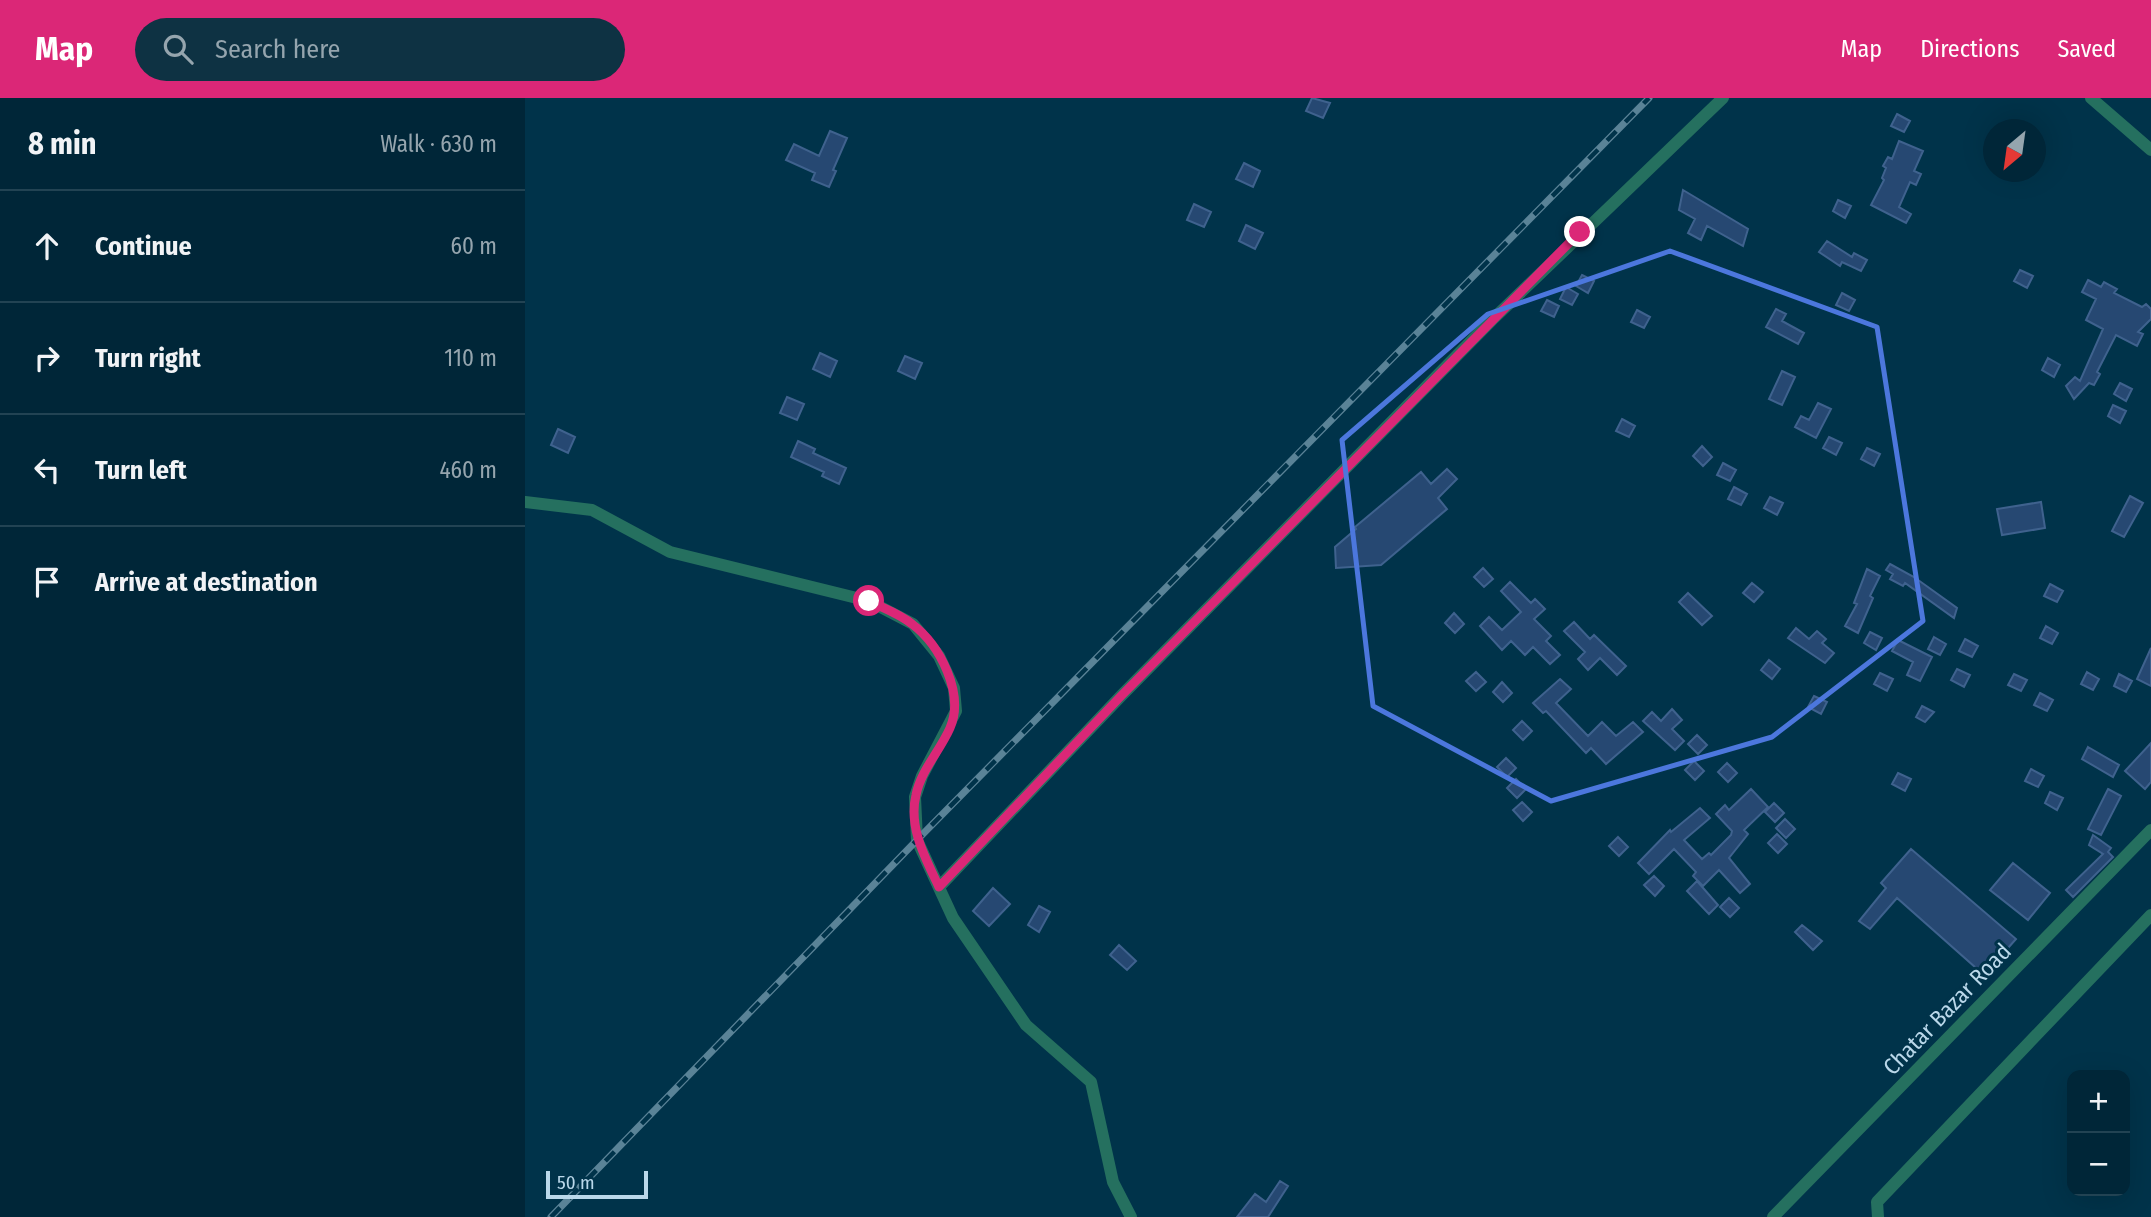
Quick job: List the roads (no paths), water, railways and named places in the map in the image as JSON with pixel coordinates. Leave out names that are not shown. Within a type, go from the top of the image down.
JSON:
[{"type":"street","points":[[939,887],[1121,696],[1492,320],[1723,98]]},
{"type":"street","points":[[2091,98],[2151,150]]},
{"type":"street","points":[[525,502],[552,503],[592,510],[670,552],[869,601],[913,624],[939,656],[954,688],[956,711],[922,776],[915,797],[917,840],[953,918],[1026,1025],[1091,1082],[1113,1182],[1131,1217]]},
{"type":"street","name":"Chatar Bazar Road","points":[[1773,1217],[2151,830]]},
{"type":"street","points":[[1878,1217],[1877,1202],[2151,915]]},
{"type":"railway","points":[[551,1217],[917,840],[1649,98]]}]
